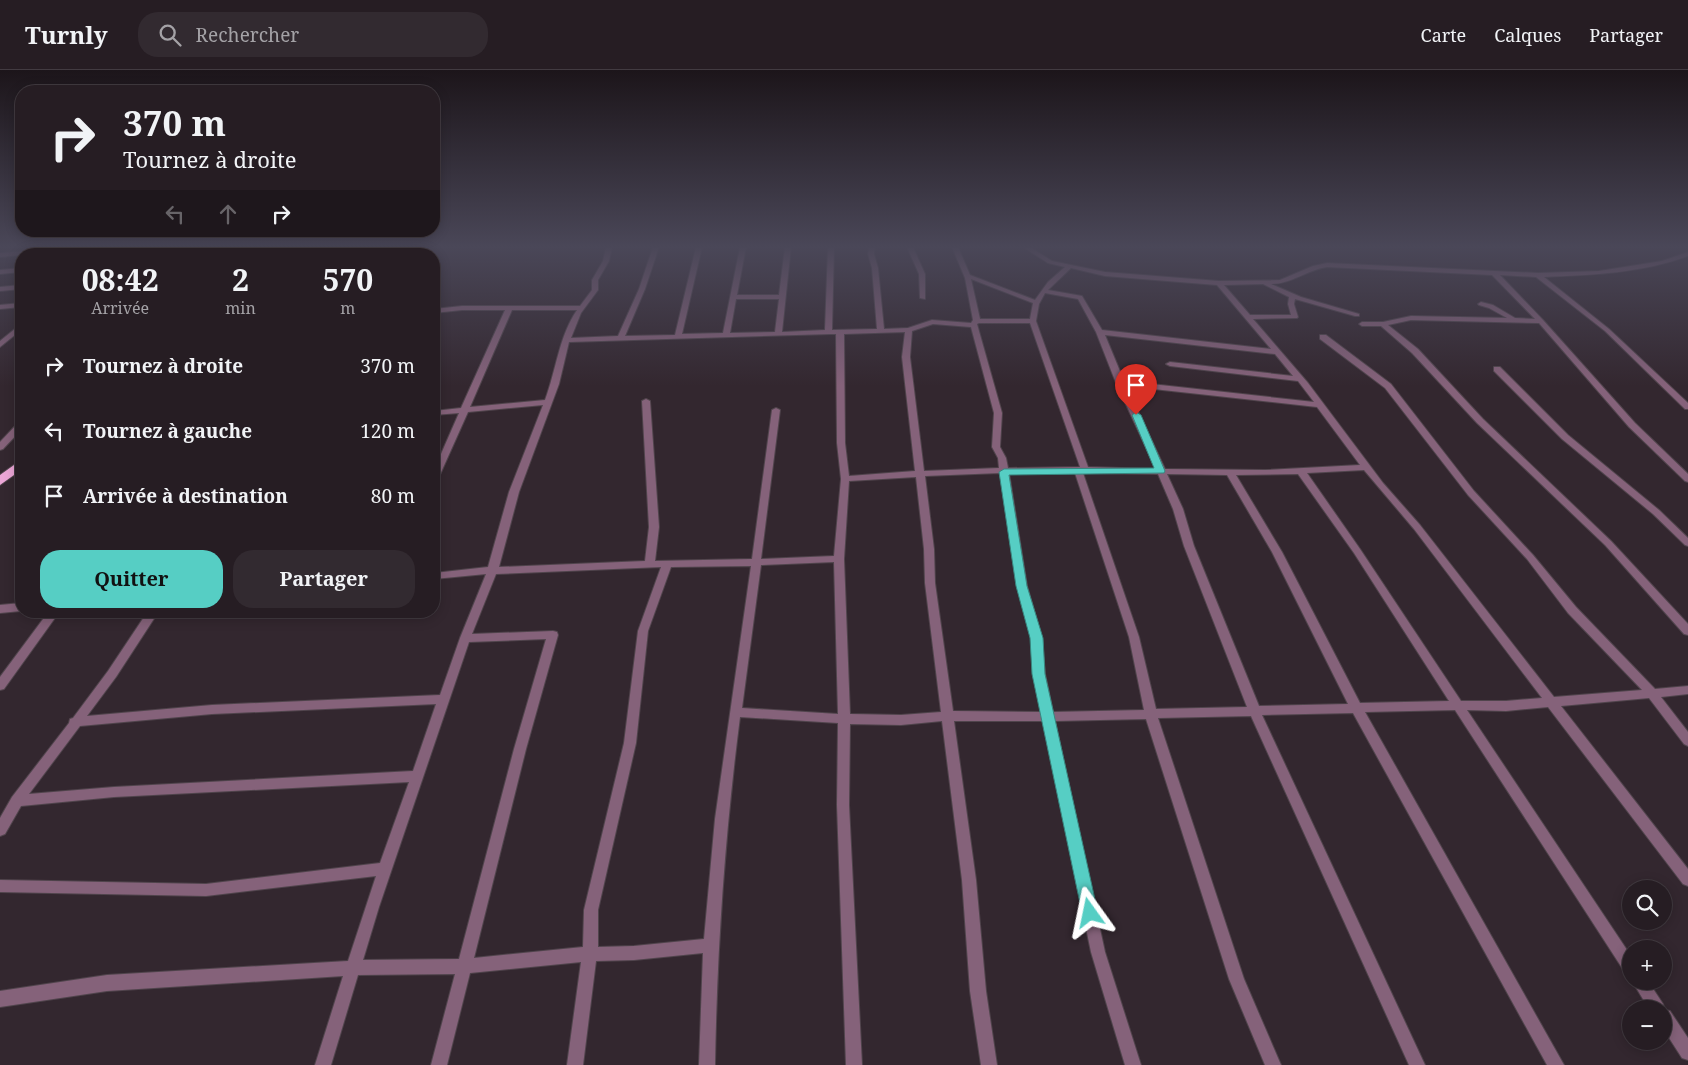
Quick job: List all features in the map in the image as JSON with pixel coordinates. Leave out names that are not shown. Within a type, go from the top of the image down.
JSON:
[{"type":"highway","points":[[0,481],[15,469]]},
{"type":"street","points":[[323,1065],[385,869],[443,699],[493,569],[517,483],[548,402],[571,325],[593,293]]},
{"type":"street","points":[[621,338],[640,293]]},
{"type":"street","points":[[678,336],[689,293]]},
{"type":"street","points":[[726,336],[734,293]]},
{"type":"street","points":[[778,334],[781,293]]},
{"type":"street","points":[[828,333],[829,293]]},
{"type":"street","points":[[877,293],[881,330]]},
{"type":"street","points":[[924,293],[924,298]]},
{"type":"street","points":[[970,293],[974,323],[998,413],[996,447],[1002,458],[1022,586],[1037,638],[1039,674],[1050,718],[1098,952],[1133,1065]]},
{"type":"street","points":[[1014,293],[1035,302]]},
{"type":"street","points":[[1042,293],[1035,302],[1033,321],[1134,637],[1151,715],[1237,978],[1273,1065]]},
{"type":"street","points":[[1059,293],[1080,297],[1100,332],[1120,383],[1144,431],[1178,510],[1189,546],[1255,712],[1417,1065]]},
{"type":"street","points":[[1228,293],[1320,405],[1367,468],[1417,526],[1688,880]]},
{"type":"street","points":[[1285,293],[1292,297],[1342,308],[1357,315]]},
{"type":"street","points":[[1514,293],[1541,320],[1632,425],[1688,479]]},
{"type":"street","points":[[1561,293],[1607,330],[1688,407]]},
{"type":"street","points":[[733,297],[781,297]]},
{"type":"street","points":[[1249,317],[1295,317],[1290,304],[1292,297]]},
{"type":"street","points":[[1481,304],[1491,306],[1515,319]]},
{"type":"street","points":[[0,307],[15,306]]},
{"type":"street","points":[[440,311],[462,308],[582,308]]},
{"type":"street","points":[[440,465],[509,309]]},
{"type":"street","points":[[1362,324],[1383,324],[1411,318],[1541,320]]},
{"type":"street","points":[[566,340],[909,330],[932,322],[1033,321]]},
{"type":"street","points":[[1383,324],[1415,351],[1480,420],[1608,543],[1688,631]]},
{"type":"street","points":[[909,330],[906,357],[929,549],[930,583],[969,880],[978,991],[989,1065]]},
{"type":"street","points":[[0,346],[15,332]]},
{"type":"street","points":[[840,332],[841,443],[845,479],[839,559],[844,720],[843,804],[854,1065]]},
{"type":"street","points":[[1100,332],[1275,352]]},
{"type":"street","points":[[1323,337],[1388,386],[1471,493],[1530,557],[1572,610],[1652,693],[1688,741]]},
{"type":"street","points":[[1170,364],[1299,379]]},
{"type":"street","points":[[1497,369],[1565,437],[1656,512],[1688,543]]},
{"type":"street","points":[[1120,383],[1320,405]]},
{"type":"street","points":[[646,401],[654,527],[650,564]]},
{"type":"street","points":[[440,412],[548,402]]},
{"type":"street","points":[[707,1065],[710,945],[716,860],[776,410]]},
{"type":"street","points":[[0,448],[15,432]]},
{"type":"street","points":[[845,479],[960,471],[1230,472],[1367,468]]},
{"type":"street","points":[[1301,471],[1357,551],[1622,955]]},
{"type":"street","points":[[1230,472],[1276,552],[1357,709],[1556,1065]]},
{"type":"street","points":[[440,575],[493,569],[650,564],[756,564],[839,559]]},
{"type":"street","points":[[575,1065],[590,954],[591,910],[630,743],[644,632],[668,565]]},
{"type":"street","points":[[0,608],[15,607]]},
{"type":"street","points":[[0,686],[49,618]]},
{"type":"street","points":[[0,830],[17,801],[74,722],[112,674],[149,618]]},
{"type":"street","points":[[439,1065],[520,749],[553,635],[465,638]]},
{"type":"street","points":[[735,712],[844,720],[967,716],[1050,718],[1457,705],[1506,706],[1688,690]]},
{"type":"street","points":[[74,722],[126,716],[443,699]]},
{"type":"street","points":[[17,801],[114,792],[417,776]]},
{"type":"street","points":[[0,886],[206,890],[385,869]]},
{"type":"street","points":[[0,999],[107,983],[353,968],[464,966],[590,954],[634,953],[710,945]]},
{"type":"street","points":[[1672,1029],[1688,1052]]},
{"type":"route","points":[[1090,913],[1050,718],[1039,674],[1037,638],[1022,586],[1004,472],[1078,470],[1160,471],[1136,415]]}]
